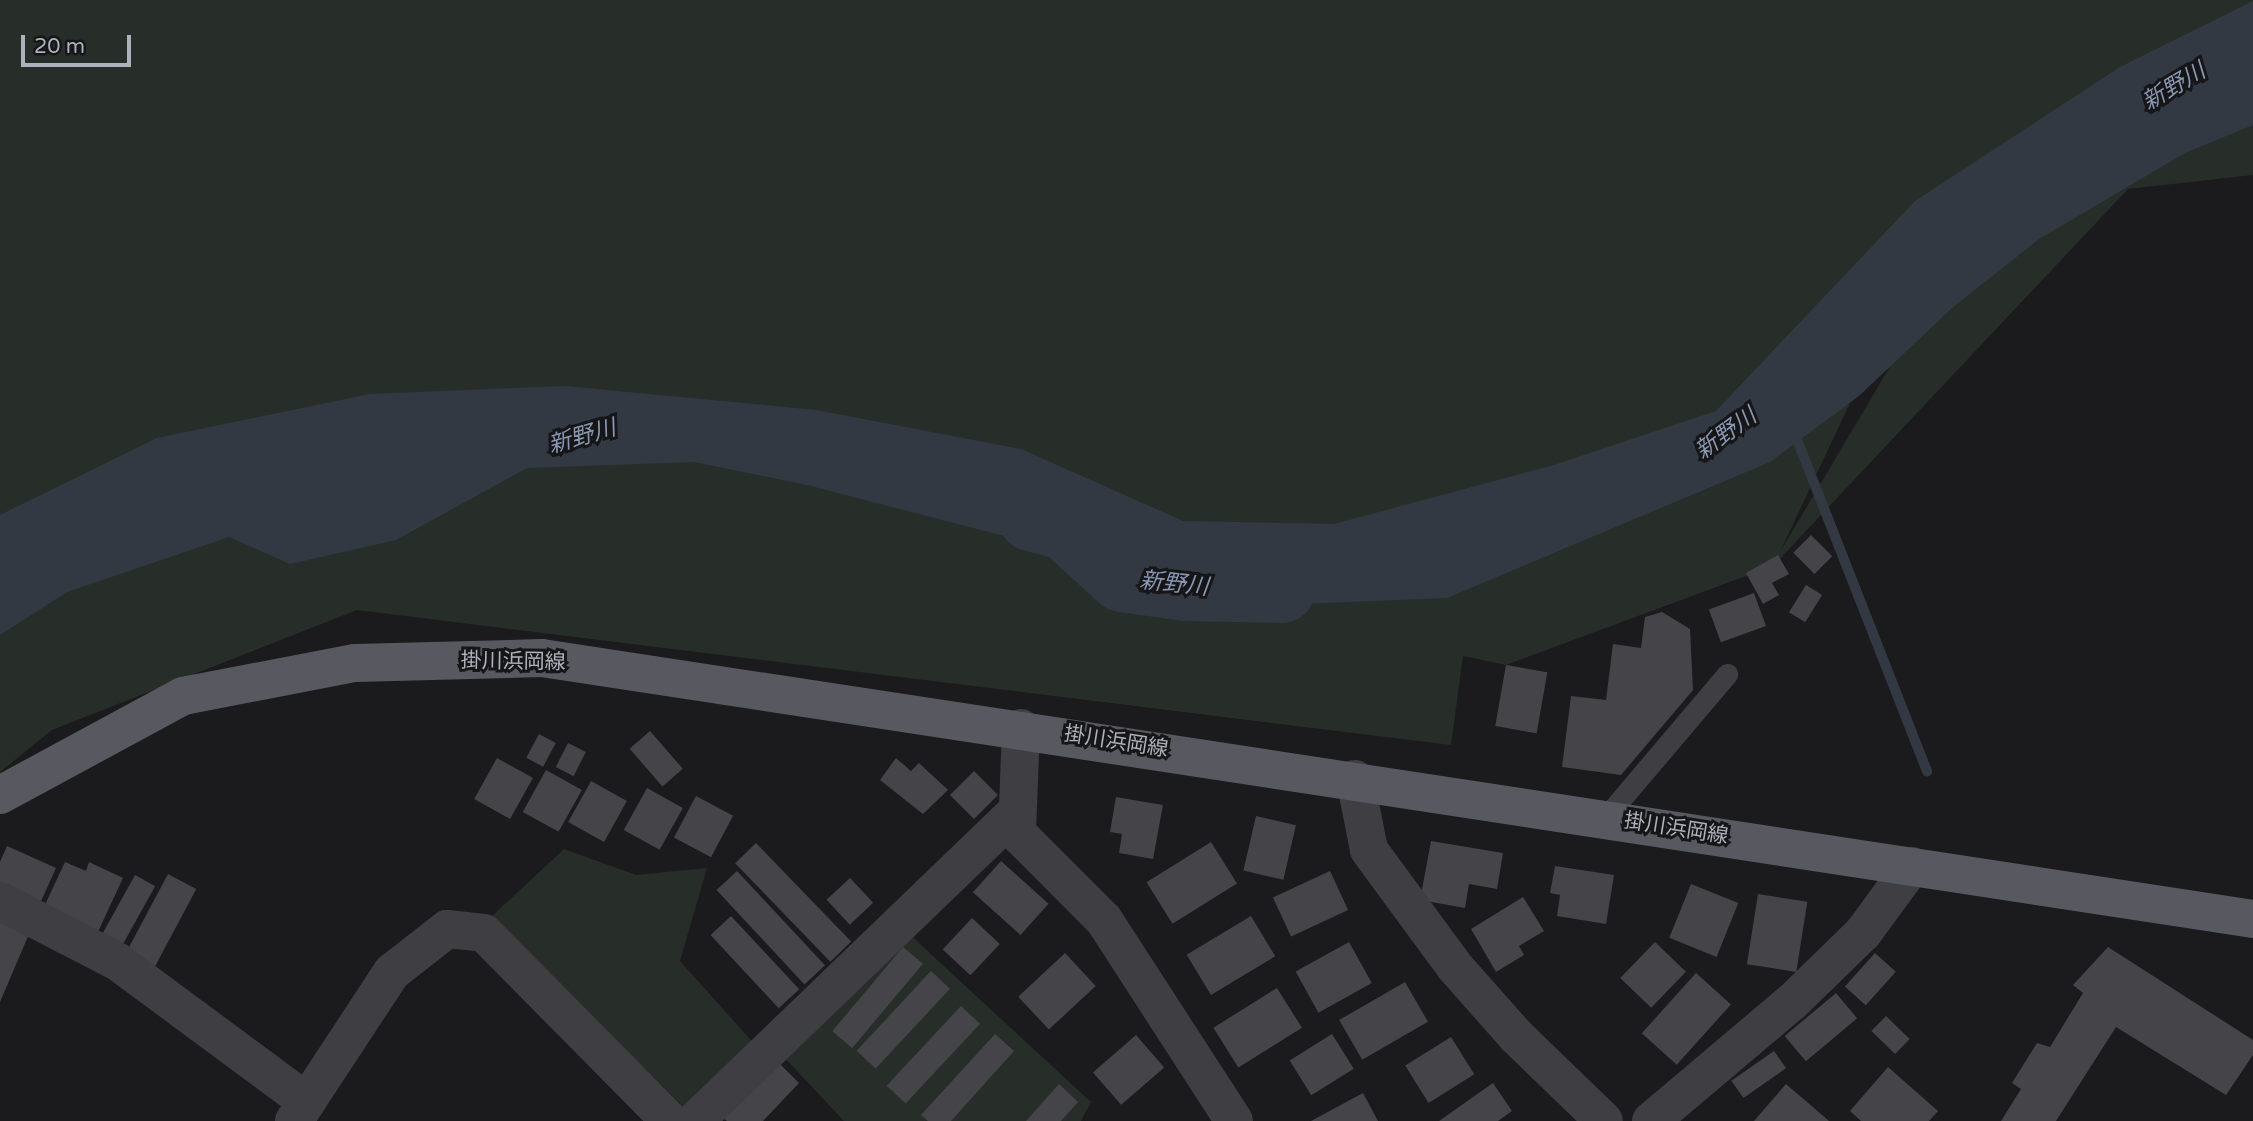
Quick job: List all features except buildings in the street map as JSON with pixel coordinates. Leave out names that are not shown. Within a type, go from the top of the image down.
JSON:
[{"type":"main road","name":"掛川浜岡線","points":[[0,795],[183,696],[355,663],[542,658],[1021,728],[2253,919]]},
{"type":"street","points":[[1021,728],[1017,833],[1104,920],[1234,1121]]},
{"type":"street","points":[[1355,779],[1368,850],[1455,967],[1516,1036],[1604,1121]]},
{"type":"street","points":[[695,1121],[1017,811]]},
{"type":"street","points":[[1651,1121],[1836,959],[1912,866]]},
{"type":"street","points":[[0,901],[118,962],[301,1112],[392,972],[447,929],[484,933],[670,1121]]},
{"type":"lane","points":[[1605,818],[1727,674]]},
{"type":"shaded area","points":[[0,0],[2253,0],[2253,175],[2128,189],[1773,566],[1506,665],[1463,656],[1451,745],[357,610],[52,730],[0,772]],"holes":[[[1971,230],[1780,552],[1927,239]]]},
{"type":"shaded area","points":[[564,849],[636,875],[707,868],[680,961],[759,1049],[693,1116],[491,917]]},
{"type":"shaded area","points":[[907,932],[1091,1102],[1081,1121],[844,1121],[782,1055]]},
{"type":"water","points":[[2253,1],[2253,125],[2185,153],[2039,239],[1952,308],[1859,396],[1770,462],[1447,598],[1272,605],[807,485],[694,462],[527,468],[396,540],[290,564],[229,537],[67,592],[0,635],[0,515],[157,438],[370,394],[565,386],[816,410],[1021,449],[1183,521],[1334,524],[1554,465],[1716,411],[1915,201],[2120,67]]},
{"type":"waterway","points":[[1798,442],[1927,772]]},
{"type":"waterway","name":"新野川","points":[[1031,518],[1065,527],[1122,579],[1186,588],[1282,590]]}]
